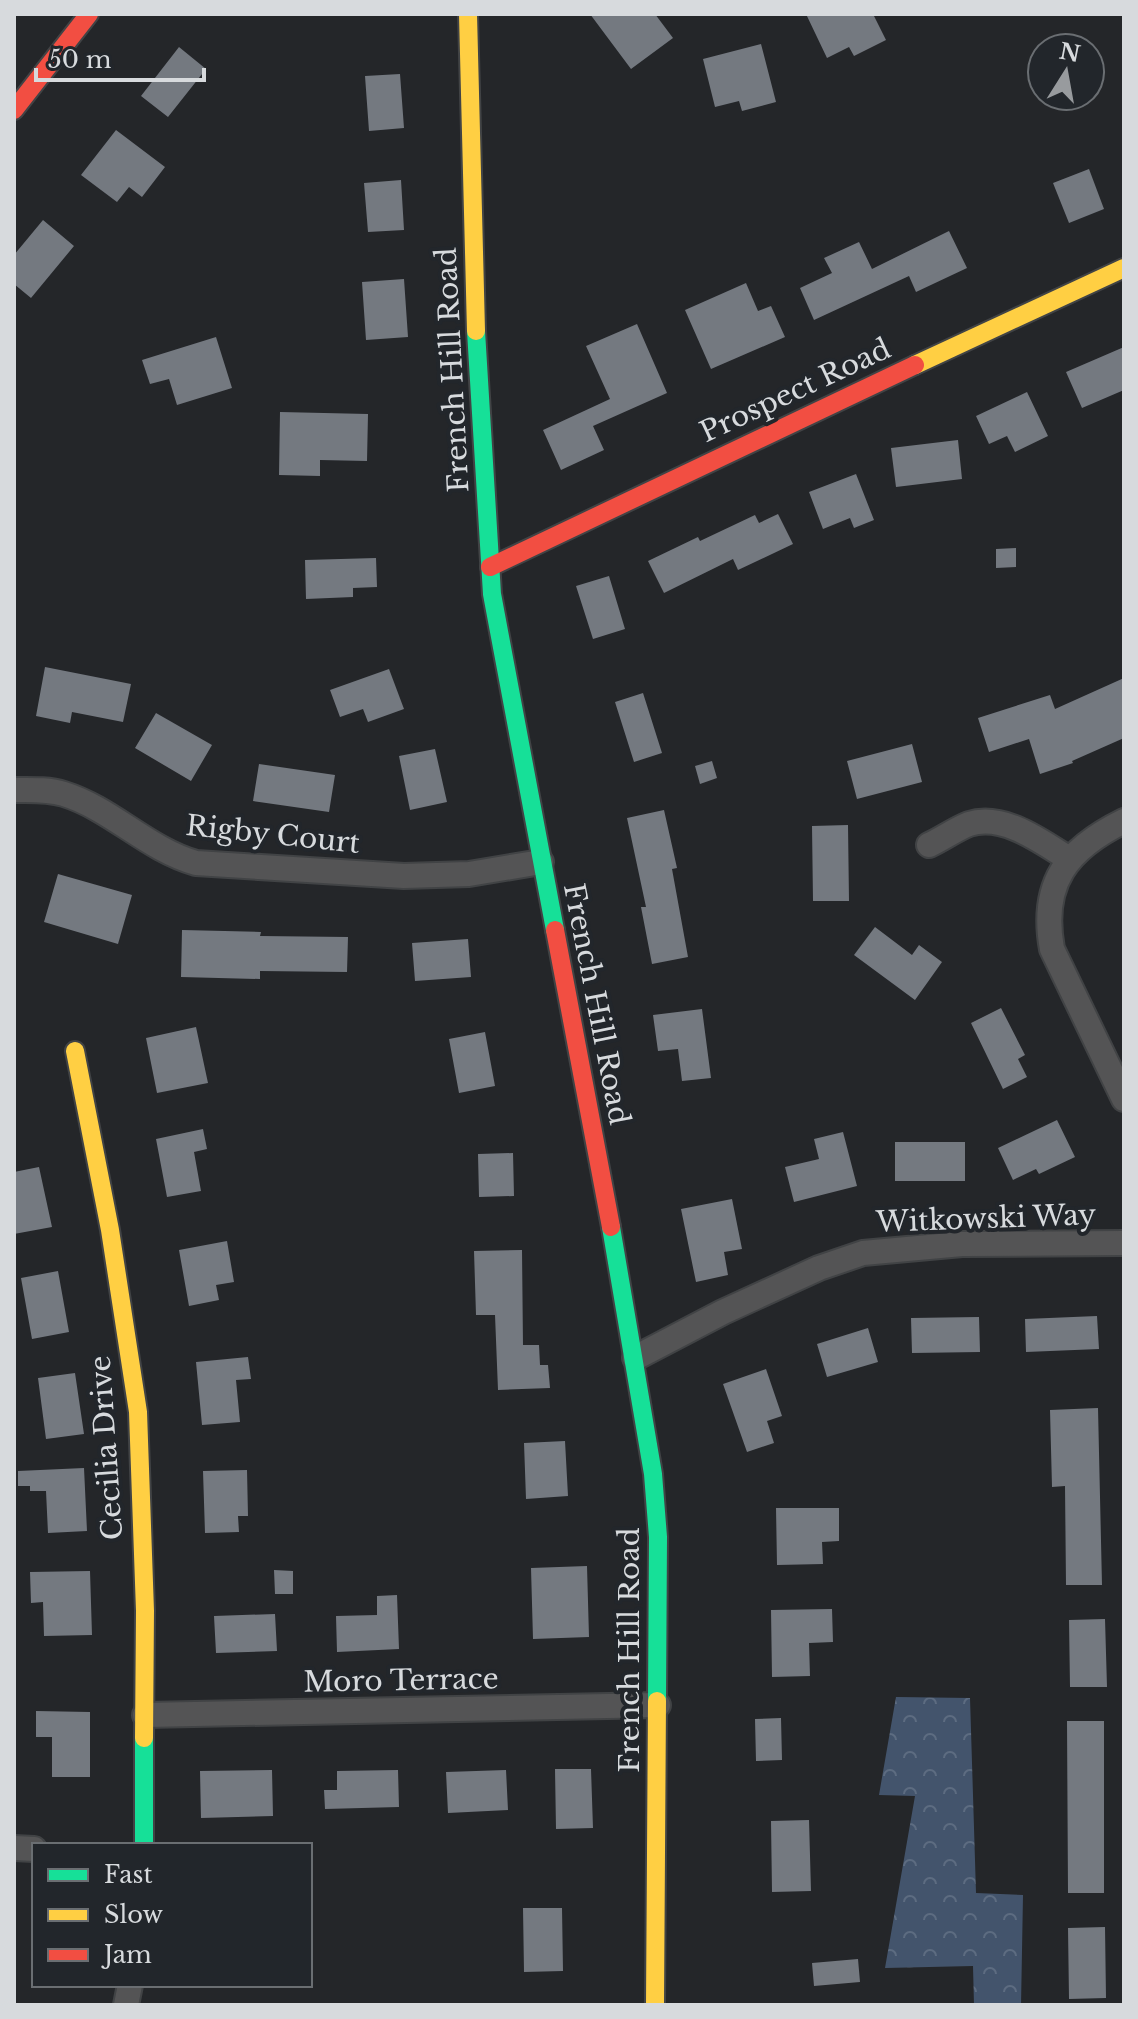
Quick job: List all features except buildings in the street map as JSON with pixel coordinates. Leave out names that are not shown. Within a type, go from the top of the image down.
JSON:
[{"type":"main road","points":[[14,110],[89,14]]},
{"type":"main road","name":"French Hill Road","points":[[468,14],[476,335],[492,594],[635,1358],[651,1462],[658,1537],[655,2005]]},
{"type":"main road","name":"Prospect Road","points":[[490,567],[1124,268]]},
{"type":"main road","name":"Cecilia Drive","points":[[75,1051],[110,1230],[138,1412],[145,1611],[144,1843]]},
{"type":"street","name":"Rigby Court","points":[[14,790],[35,790],[74,798],[173,856],[196,863],[404,876],[469,874],[541,862]]},
{"type":"street","points":[[1124,821],[1097,834],[1069,859],[1054,884],[1048,928],[1052,949],[1124,1099]]},
{"type":"street","points":[[929,845],[970,824],[1003,825],[1026,831],[1069,859]]},
{"type":"street","name":"Witkowski Way","points":[[635,1358],[819,1268],[863,1253],[962,1244],[1124,1243]]},
{"type":"street","name":"Moro Terrace","points":[[145,1715],[658,1705]]},
{"type":"green space","points":[[896,1697],[970,1698],[976,1893],[1023,1895],[1021,2005],[974,2005],[973,1966],[885,1968],[915,1796],[879,1795]]},
{"type":"traffic: fast","points":[[476,331],[492,594],[555,930]]},
{"type":"traffic: fast","points":[[611,1227],[653,1474],[658,1537],[657,1701]]},
{"type":"traffic: fast","points":[[144,1738],[144,1843]]},
{"type":"traffic: slow","points":[[468,14],[476,331]]},
{"type":"traffic: slow","points":[[915,365],[1124,268]]},
{"type":"traffic: slow","points":[[75,1051],[110,1230],[138,1412],[145,1611],[144,1738]]},
{"type":"traffic: slow","points":[[655,2005],[657,1701]]},
{"type":"traffic: jam","points":[[14,110],[89,14]]},
{"type":"traffic: jam","points":[[490,567],[915,365]]},
{"type":"traffic: jam","points":[[555,930],[611,1227]]}]
